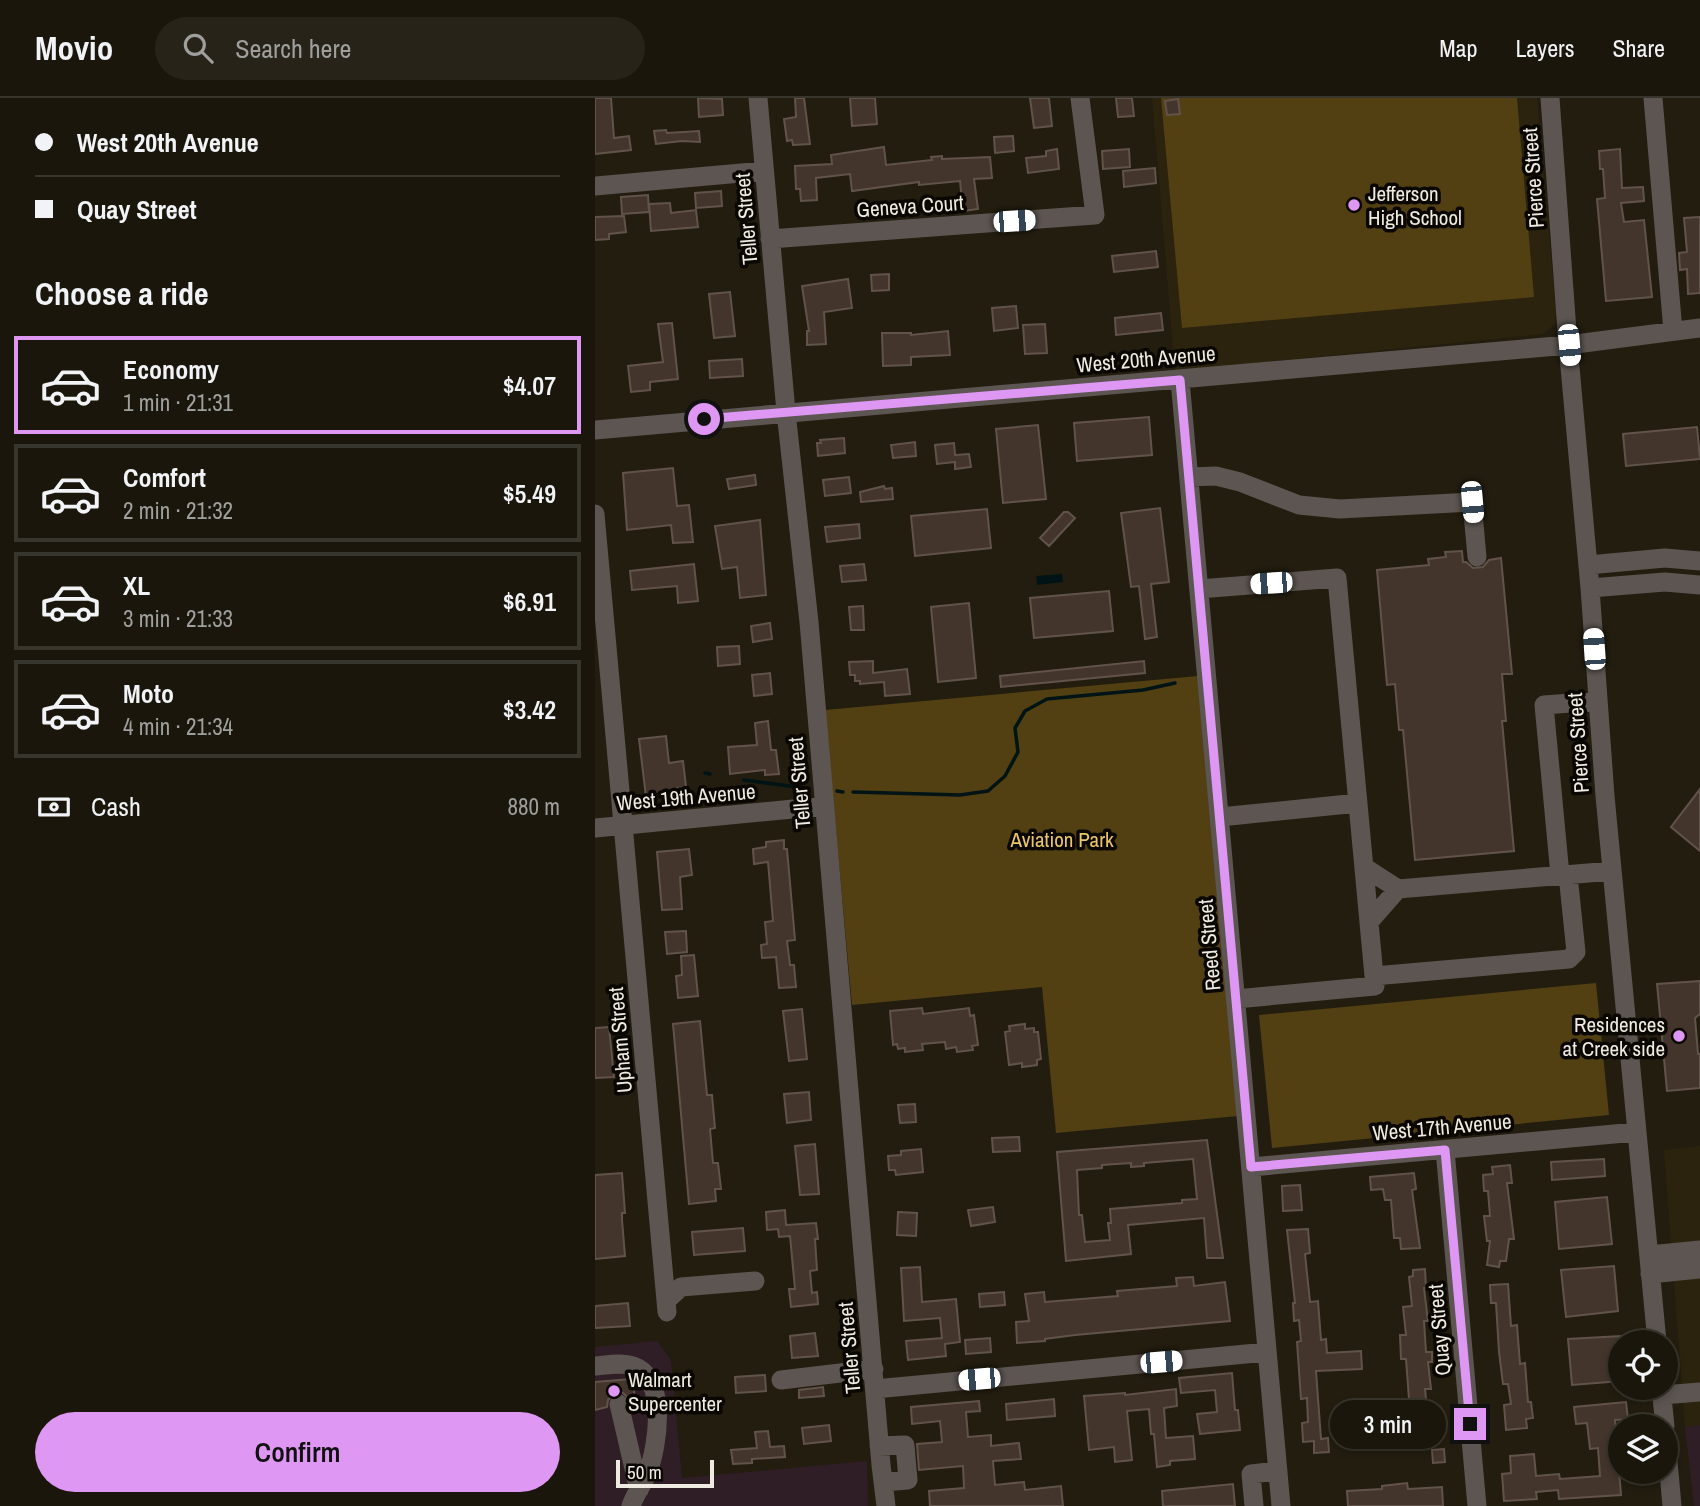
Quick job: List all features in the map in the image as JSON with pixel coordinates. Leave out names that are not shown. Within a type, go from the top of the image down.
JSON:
[{"type":"street","name":"Teller Street","points":[[758,98],[786,412],[809,622],[886,1506]]},
{"type":"street","name":"Geneva Court","points":[[771,239],[1095,215],[1080,98]]},
{"type":"street","name":"Pierce Street","points":[[1550,98],[1612,871],[1656,1330]]},
{"type":"street","points":[[1653,98],[1673,331]]},
{"type":"street","points":[[595,187],[764,171]]},
{"type":"street","name":"West 20th Avenue","points":[[595,430],[1569,345],[1700,328]]},
{"type":"street","name":"Reed Street","points":[[1180,380],[1282,1506]]},
{"type":"street","points":[[1189,477],[1216,477],[1240,482],[1300,505],[1340,509],[1472,502],[1477,557]]},
{"type":"street","name":"Upham Street","points":[[595,514],[666,1306],[681,1287],[755,1281]]},
{"type":"street","points":[[1588,565],[1665,558],[1700,561]]},
{"type":"street","points":[[1199,589],[1337,578],[1375,986],[1236,999]]},
{"type":"street","points":[[1590,588],[1665,582],[1700,585]]},
{"type":"street","points":[[1374,976],[1569,959],[1576,952],[1544,705],[1598,701]]},
{"type":"street","points":[[1220,817],[1358,803]]},
{"type":"street","name":"West 19th Avenue","points":[[595,828],[824,806]]},
{"type":"street","points":[[1364,867],[1398,889],[1612,871]]},
{"type":"street","points":[[1369,922],[1398,889]]},
{"type":"street","name":"West 17th Avenue","points":[[1251,1167],[1636,1132]]},
{"type":"street","name":"Quay Street","points":[[1445,1150],[1477,1506]]},
{"type":"street","points":[[1649,1265],[1700,1250]]},
{"type":"street","points":[[1649,1265],[1700,1269]]},
{"type":"street","points":[[781,1380],[874,1379],[1268,1352]]},
{"type":"street","points":[[602,1371],[642,1371],[653,1387],[658,1432],[649,1468],[635,1498]]},
{"type":"street","points":[[1678,1392],[1700,1392]]},
{"type":"street","points":[[619,1404],[635,1498]]},
{"type":"street","name":"Teller Street","points":[[879,1506],[881,1465]]},
{"type":"street","points":[[1254,1506],[1251,1474],[1278,1472]]},
{"type":"street","points":[[1670,1484],[1672,1506]]},
{"type":"shaded area","name":"Jefferson High School","points":[[1152,98],[1537,98],[1555,324],[1543,334],[1175,371]]},
{"type":"shaded area","points":[[1062,574],[1063,582],[1037,585],[1036,576]]},
{"type":"shaded area","points":[[1700,1146],[1700,1425],[1685,1427],[1678,1330],[1664,1150]]},
{"type":"shaded area","points":[[657,1341],[671,1360],[682,1478],[867,1461],[868,1506],[595,1506],[595,1347]]},
{"type":"shaded area","points":[[1700,1425],[1700,1506],[1694,1506],[1685,1427]]},
{"type":"green space","name":"Jefferson High School","points":[[1161,98],[1517,98],[1534,297],[1182,328]]},
{"type":"green space","name":"Aviation Park","points":[[1198,676],[1238,1116],[1056,1133],[1042,987],[852,1005],[825,710]]},
{"type":"green space","points":[[1596,983],[1609,1115],[1272,1148],[1259,1015]]},
{"type":"building","points":[[595,98],[611,98],[614,138],[629,136],[631,150],[595,154]]},
{"type":"building","points":[[698,98],[722,99],[723,115],[699,117]]},
{"type":"building","points":[[795,98],[804,98],[810,144],[793,145],[792,140],[787,141],[784,119],[796,117]]},
{"type":"building","points":[[850,98],[875,98],[877,124],[852,126]]},
{"type":"building","points":[[1030,98],[1049,98],[1052,126],[1034,128]]},
{"type":"building","points":[[1116,98],[1132,98],[1134,116],[1118,117]]},
{"type":"building","points":[[1178,99],[1180,114],[1167,115],[1165,101]]},
{"type":"building","points":[[666,130],[667,133],[699,131],[700,142],[656,144],[654,131]]},
{"type":"building","points":[[1013,136],[1014,151],[995,153],[994,137]]},
{"type":"building","points":[[884,147],[886,165],[932,160],[931,157],[942,156],[942,159],[990,157],[992,178],[974,179],[978,209],[963,211],[960,181],[919,185],[919,182],[852,191],[850,174],[816,178],[817,200],[801,201],[800,189],[796,189],[795,166],[832,164],[831,155]]},
{"type":"building","points":[[1057,149],[1059,169],[1028,173],[1026,158],[1046,156],[1046,151]]},
{"type":"building","points":[[1129,149],[1130,167],[1103,169],[1102,151]]},
{"type":"building","points":[[1620,149],[1622,188],[1643,187],[1644,201],[1621,203],[1624,222],[1644,220],[1652,297],[1606,301],[1597,199],[1605,198],[1599,151]]},
{"type":"building","points":[[1155,168],[1156,183],[1124,187],[1123,171]]},
{"type":"building","points":[[721,191],[722,206],[696,208],[695,193]]},
{"type":"building","points":[[648,195],[649,212],[622,214],[621,197]]},
{"type":"building","points":[[670,203],[671,213],[696,210],[698,227],[651,231],[649,204]]},
{"type":"building","points":[[624,216],[626,232],[609,234],[609,239],[595,240],[595,217]]},
{"type":"building","points":[[1700,217],[1700,293],[1688,294],[1687,269],[1680,270],[1679,253],[1687,252],[1684,218]]},
{"type":"building","points":[[1156,251],[1158,267],[1114,272],[1112,256]]},
{"type":"building","points":[[889,274],[889,290],[872,291],[871,275]]},
{"type":"building","points":[[848,279],[852,308],[824,312],[826,344],[807,345],[809,331],[802,286]]},
{"type":"building","points":[[730,292],[735,336],[714,338],[709,294]]},
{"type":"building","points":[[1016,306],[1018,328],[994,331],[992,308]]},
{"type":"building","points":[[1161,313],[1163,330],[1116,335],[1115,318]]},
{"type":"building","points":[[672,323],[678,379],[650,382],[650,390],[631,392],[628,366],[663,362],[658,324]]},
{"type":"building","points":[[1045,324],[1047,353],[1025,354],[1023,325]]},
{"type":"building","points":[[948,331],[950,355],[911,357],[911,365],[883,366],[882,333],[911,335]]},
{"type":"building","points":[[742,359],[743,376],[710,378],[709,361]]},
{"type":"building","points":[[1149,417],[1152,455],[1077,461],[1074,423]]},
{"type":"building","points":[[1038,425],[1046,499],[1003,503],[996,429]]},
{"type":"building","points":[[1697,427],[1700,459],[1626,466],[1623,434]]},
{"type":"building","points":[[844,438],[845,453],[818,456],[817,443],[821,443],[820,440]]},
{"type":"building","points":[[915,442],[916,456],[893,458],[891,445]]},
{"type":"building","points":[[954,443],[955,455],[969,454],[971,467],[955,469],[955,462],[937,464],[935,445]]},
{"type":"building","points":[[673,468],[677,506],[689,505],[693,542],[673,543],[671,525],[627,530],[623,473]]},
{"type":"building","points":[[755,475],[756,485],[729,489],[727,479]]},
{"type":"building","points":[[849,477],[851,493],[825,496],[823,480]]},
{"type":"building","points":[[884,486],[885,489],[892,488],[893,499],[861,502],[860,492]]},
{"type":"building","points":[[1160,508],[1169,582],[1151,584],[1157,637],[1145,639],[1139,586],[1131,587],[1121,513]]},
{"type":"building","points":[[987,509],[991,548],[915,556],[911,516]]},
{"type":"building","points":[[1064,512],[1075,518],[1049,546],[1040,538]]},
{"type":"building","points":[[760,520],[766,595],[740,598],[737,567],[722,569],[715,526]]},
{"type":"building","points":[[859,524],[860,538],[827,542],[825,527]]},
{"type":"building","points":[[1462,551],[1463,562],[1473,568],[1483,567],[1489,560],[1501,558],[1512,674],[1502,674],[1506,721],[1502,721],[1514,851],[1415,860],[1403,730],[1399,730],[1395,684],[1387,685],[1377,570],[1429,565],[1428,559],[1446,557],[1445,552]]},
{"type":"building","points":[[694,564],[698,601],[678,603],[677,586],[632,590],[630,571]]},
{"type":"building","points":[[864,564],[866,580],[842,582],[840,566]]},
{"type":"building","points":[[1109,591],[1113,631],[1034,638],[1030,598]]},
{"type":"building","points":[[969,603],[976,678],[938,682],[931,607]]},
{"type":"building","points":[[863,606],[864,630],[851,630],[849,607]]},
{"type":"building","points":[[770,623],[772,639],[753,642],[751,626]]},
{"type":"building","points":[[739,646],[740,664],[718,666],[717,647]]},
{"type":"building","points":[[873,661],[873,673],[907,669],[910,694],[885,696],[884,682],[860,684],[860,681],[855,681],[855,675],[850,675],[849,662]]},
{"type":"building","points":[[1144,661],[1145,673],[1001,687],[1000,676]]},
{"type":"building","points":[[770,673],[772,694],[754,696],[752,675]]},
{"type":"building","points":[[768,721],[771,750],[776,750],[779,774],[765,775],[765,770],[730,774],[728,747],[757,745],[755,723]]},
{"type":"building","points":[[666,736],[669,763],[683,761],[686,787],[671,789],[671,794],[646,797],[639,739]]},
{"type":"building","points":[[1700,789],[1700,851],[1671,827]]},
{"type":"building","points":[[784,840],[795,940],[787,941],[790,965],[794,965],[796,987],[779,988],[776,957],[762,958],[761,945],[767,944],[765,922],[773,921],[768,862],[754,864],[753,849],[766,847],[766,842]]},
{"type":"building","points":[[689,849],[692,875],[680,877],[682,909],[662,910],[657,852]]},
{"type":"building","points":[[686,931],[687,952],[667,954],[665,932]]},
{"type":"building","points":[[694,955],[698,996],[678,998],[676,976],[682,975],[681,956]]},
{"type":"building","name":"Residences at Creek side","points":[[1700,981],[1700,1014],[1695,1018],[1700,1054],[1700,1088],[1667,1091],[1657,984]]},
{"type":"building","points":[[922,1008],[923,1014],[969,1008],[970,1016],[974,1015],[978,1045],[972,1046],[973,1050],[957,1052],[956,1047],[946,1049],[945,1042],[922,1044],[923,1050],[905,1052],[905,1048],[898,1049],[897,1044],[893,1045],[890,1011]]},
{"type":"building","points":[[802,1009],[807,1059],[789,1061],[783,1011]]},
{"type":"building","points":[[700,1021],[707,1095],[712,1095],[715,1128],[710,1129],[713,1163],[718,1163],[721,1189],[715,1189],[716,1201],[689,1204],[673,1024]]},
{"type":"building","points":[[1025,1024],[1025,1029],[1034,1028],[1034,1032],[1038,1032],[1041,1059],[1037,1060],[1037,1065],[1009,1065],[1005,1032],[1010,1031],[1009,1026]]},
{"type":"building","points":[[609,1027],[614,1077],[595,1078],[595,1028]]},
{"type":"building","points":[[809,1092],[811,1120],[787,1123],[784,1094]]},
{"type":"building","points":[[915,1104],[916,1122],[900,1123],[898,1105]]},
{"type":"building","points":[[1019,1137],[1020,1151],[993,1152],[992,1138]]},
{"type":"building","points":[[1207,1140],[1223,1258],[1207,1258],[1204,1218],[1128,1225],[1131,1254],[1066,1261],[1057,1152]],"holes":[[[1193,1159],[1197,1199],[1182,1200],[1182,1203],[1110,1209],[1110,1240],[1085,1242],[1082,1215],[1079,1215],[1077,1170],[1102,1168],[1102,1165],[1131,1163],[1131,1167],[1144,1166],[1144,1163]]]},
{"type":"building","points":[[815,1144],[819,1194],[800,1195],[795,1146]]},
{"type":"building","points":[[921,1149],[923,1172],[896,1175],[895,1170],[889,1170],[888,1156],[901,1155],[901,1151]]},
{"type":"building","points":[[1604,1159],[1605,1176],[1552,1180],[1551,1162]]},
{"type":"building","points":[[1510,1165],[1512,1183],[1507,1183],[1514,1239],[1509,1239],[1506,1261],[1500,1261],[1499,1267],[1487,1265],[1490,1241],[1487,1241],[1484,1216],[1490,1216],[1488,1191],[1484,1191],[1483,1175],[1493,1174],[1492,1167]]},
{"type":"building","points":[[622,1173],[625,1256],[595,1259],[595,1175]]},
{"type":"building","points":[[1414,1173],[1416,1189],[1412,1190],[1420,1248],[1401,1249],[1400,1238],[1394,1238],[1391,1200],[1385,1200],[1383,1189],[1371,1190],[1370,1177]]},
{"type":"building","points":[[1300,1185],[1302,1210],[1283,1211],[1282,1186]]},
{"type":"building","points":[[1607,1197],[1612,1244],[1559,1249],[1555,1202]]},
{"type":"building","points":[[993,1207],[995,1222],[971,1226],[968,1210]]},
{"type":"building","points":[[785,1210],[786,1225],[816,1223],[817,1270],[810,1271],[812,1293],[817,1292],[818,1304],[791,1307],[789,1289],[795,1289],[790,1236],[779,1237],[778,1229],[767,1230],[766,1212]]},
{"type":"building","points":[[898,1212],[917,1213],[916,1236],[897,1235]]},
{"type":"building","points":[[743,1228],[745,1251],[694,1255],[692,1232]]},
{"type":"building","points":[[1308,1229],[1310,1253],[1305,1254],[1310,1302],[1318,1301],[1321,1340],[1326,1339],[1327,1353],[1361,1351],[1362,1369],[1316,1371],[1321,1439],[1328,1438],[1329,1452],[1314,1453],[1314,1441],[1303,1442],[1302,1423],[1308,1422],[1307,1398],[1301,1399],[1297,1342],[1301,1341],[1299,1320],[1294,1321],[1295,1303],[1287,1230]]},
{"type":"building","points":[[1614,1266],[1618,1311],[1566,1317],[1561,1270]]},
{"type":"building","points":[[920,1267],[922,1302],[956,1299],[960,1342],[945,1344],[946,1356],[908,1360],[906,1341],[942,1338],[940,1318],[904,1321],[901,1268]]},
{"type":"building","points":[[1425,1269],[1428,1321],[1424,1321],[1426,1352],[1432,1352],[1432,1362],[1428,1362],[1431,1389],[1425,1389],[1427,1410],[1434,1410],[1436,1437],[1407,1439],[1405,1421],[1414,1420],[1412,1399],[1409,1399],[1406,1359],[1401,1359],[1400,1335],[1406,1335],[1403,1307],[1412,1306],[1409,1277],[1413,1276],[1413,1270]]},
{"type":"building","points":[[1193,1277],[1194,1286],[1225,1282],[1230,1321],[1017,1343],[1016,1322],[1029,1321],[1025,1294],[1044,1292],[1045,1302],[1118,1296],[1117,1291],[1177,1286],[1176,1278]]},
{"type":"building","points":[[1508,1284],[1511,1326],[1517,1325],[1520,1364],[1525,1363],[1528,1402],[1531,1402],[1533,1418],[1526,1419],[1527,1428],[1506,1430],[1504,1405],[1511,1404],[1508,1384],[1503,1384],[1496,1303],[1491,1303],[1490,1285]]},
{"type":"building","points":[[1004,1292],[1005,1305],[980,1307],[979,1294]]},
{"type":"building","points":[[628,1303],[630,1326],[595,1328],[595,1306]]},
{"type":"building","points":[[815,1333],[818,1356],[792,1358],[790,1336]]},
{"type":"building","points":[[1608,1337],[1608,1382],[1572,1385],[1568,1339]]},
{"type":"building","points":[[990,1338],[991,1352],[966,1354],[965,1340]]},
{"type":"building","points":[[1232,1373],[1235,1410],[1238,1410],[1240,1430],[1200,1434],[1197,1414],[1217,1412],[1215,1390],[1181,1393],[1179,1378]]},
{"type":"building","points":[[765,1375],[766,1391],[736,1393],[735,1377]]},
{"type":"building","name":"Walmart Supercenter","points":[[631,1379],[635,1400],[631,1401],[623,1393],[616,1392],[608,1400],[607,1407],[595,1410],[595,1382]]},
{"type":"building","points":[[823,1387],[824,1396],[799,1398],[799,1390]]},
{"type":"building","points":[[1176,1389],[1177,1406],[1164,1408],[1166,1438],[1193,1436],[1195,1459],[1170,1461],[1170,1465],[1157,1467],[1149,1409],[1127,1411],[1132,1460],[1115,1462],[1114,1447],[1089,1450],[1084,1396],[1125,1395]]},
{"type":"building","points":[[1054,1399],[1055,1416],[1007,1420],[1006,1404]]},
{"type":"building","points":[[979,1401],[980,1411],[966,1412],[968,1437],[991,1435],[991,1446],[1019,1443],[1021,1459],[993,1461],[995,1485],[1024,1482],[1025,1490],[1061,1486],[1063,1506],[930,1506],[929,1491],[964,1488],[963,1466],[919,1470],[917,1444],[942,1442],[940,1421],[912,1424],[911,1407]]},
{"type":"building","points":[[1626,1402],[1627,1414],[1608,1414],[1608,1484],[1620,1484],[1621,1495],[1559,1499],[1558,1490],[1536,1492],[1537,1499],[1504,1501],[1502,1474],[1511,1473],[1510,1456],[1534,1454],[1536,1476],[1559,1474],[1560,1479],[1600,1476],[1598,1448],[1590,1449],[1587,1423],[1576,1424],[1574,1407]]},
{"type":"building","points":[[829,1425],[831,1441],[804,1444],[802,1428]]},
{"type":"building","points":[[768,1431],[770,1447],[784,1446],[785,1457],[752,1459],[752,1463],[733,1464],[731,1450],[757,1448],[755,1432]]},
{"type":"building","points":[[1444,1449],[1445,1462],[1433,1463],[1432,1450]]},
{"type":"building","points":[[1407,1483],[1408,1489],[1442,1487],[1443,1506],[1348,1506],[1347,1491],[1382,1489],[1382,1486]]},
{"type":"building","points":[[1233,1484],[1235,1506],[1163,1506],[1162,1491]]},
{"type":"waterway","points":[[853,792],[960,795],[988,791],[1005,776],[1018,752],[1015,728],[1025,711],[1047,699],[1143,690],[1175,683]]},
{"type":"waterway","points":[[705,773],[710,774]]},
{"type":"waterway","points":[[744,780],[805,788]]},
{"type":"waterway","points":[[837,791],[843,792]]},
{"type":"place","name":"Jefferson High School","points":[[1354,205]]},
{"type":"place","name":"Residences at Creek side","points":[[1679,1036]]},
{"type":"place","name":"Walmart Supercenter","points":[[614,1391]]},
{"type":"route","points":[[704,419],[1180,380],[1251,1167],[1445,1150],[1470,1424]]}]
